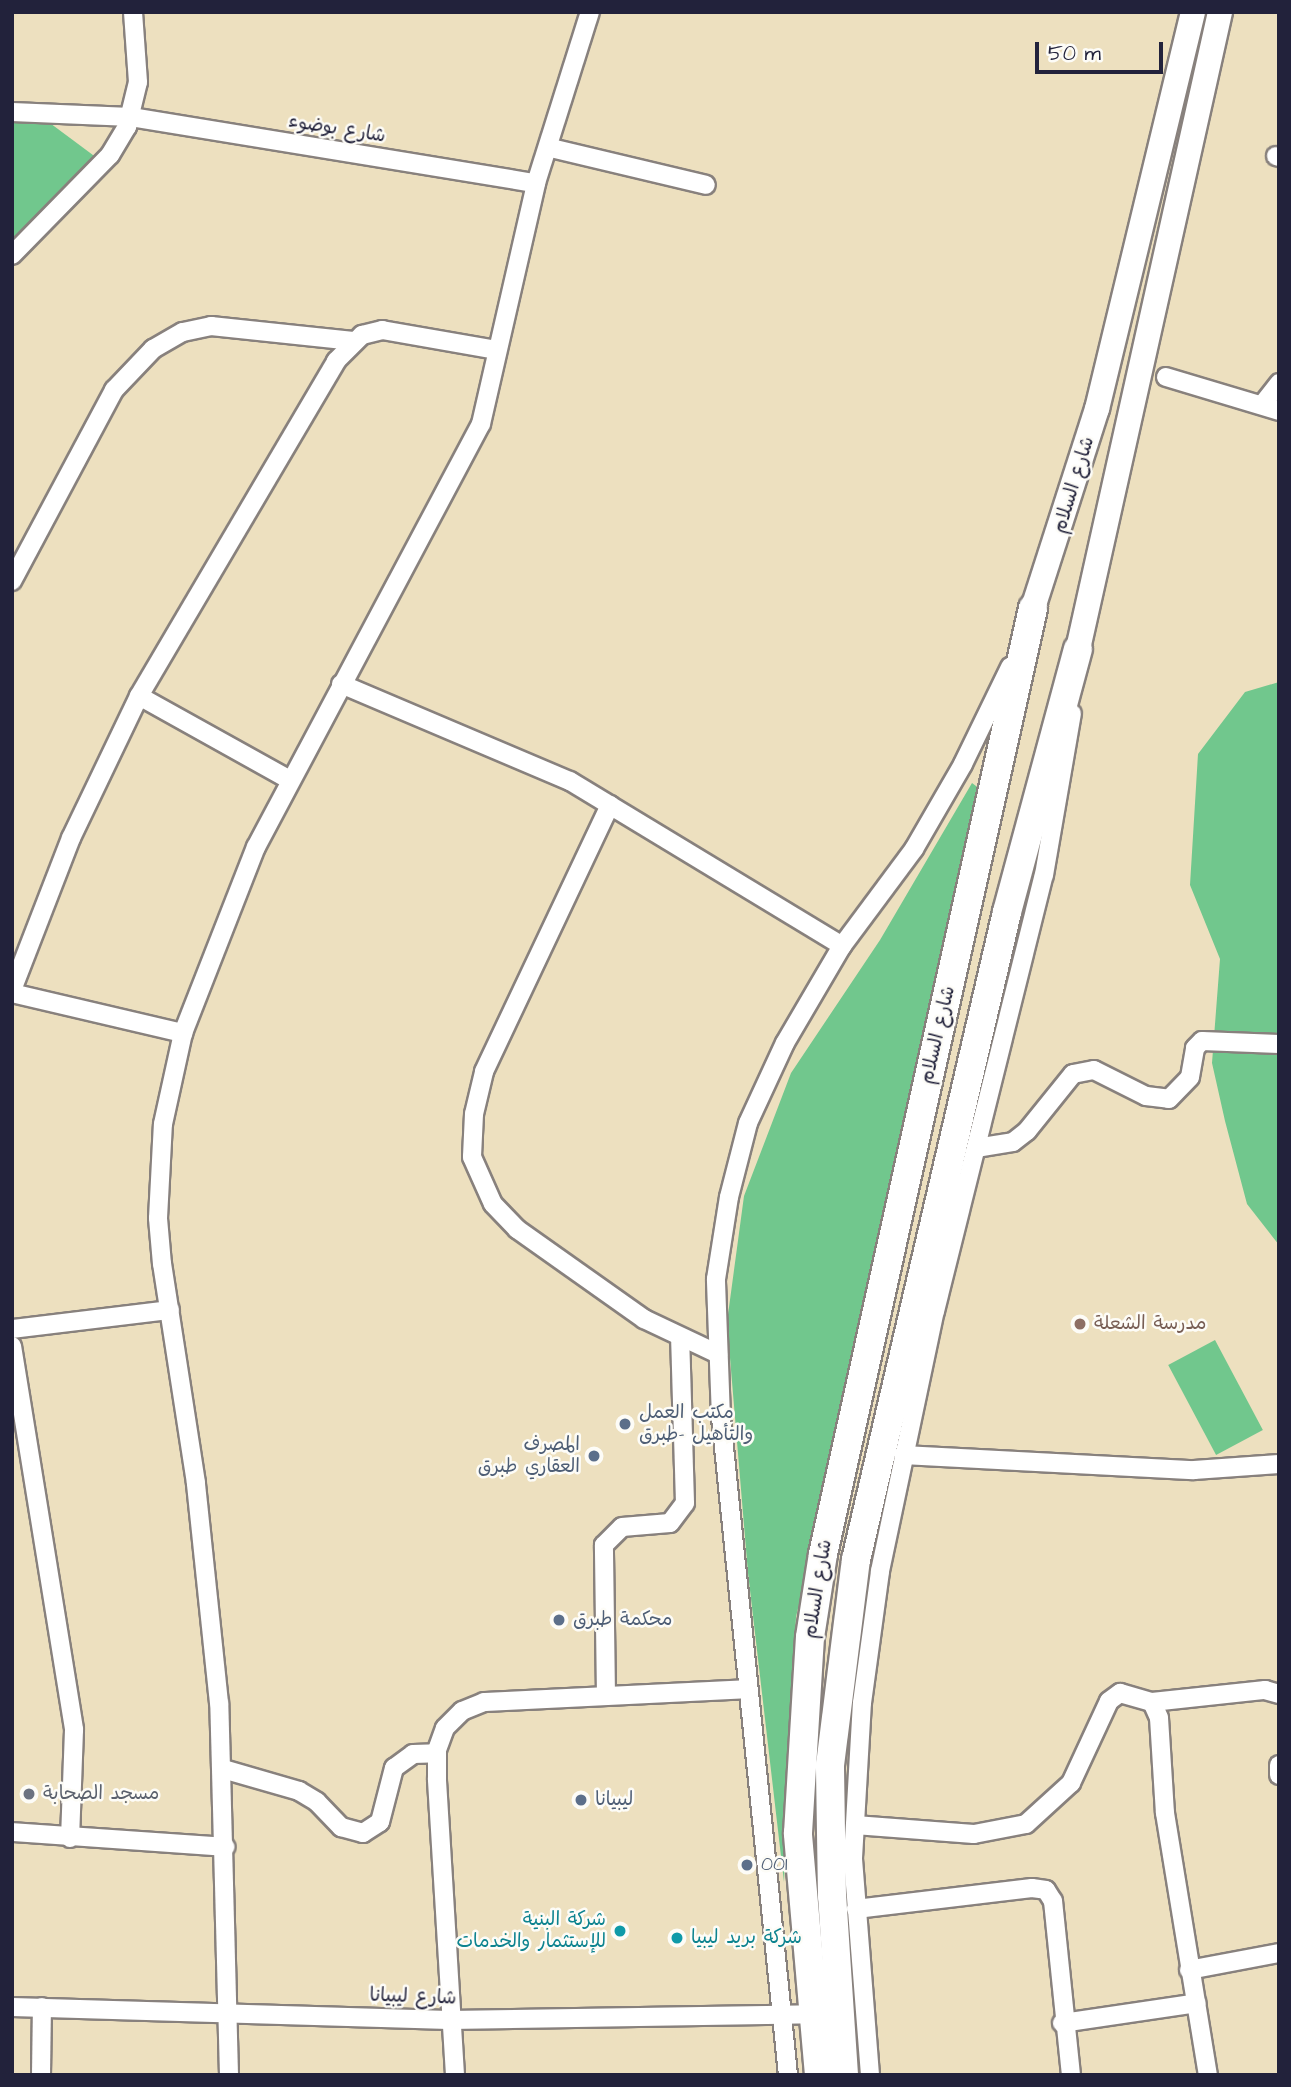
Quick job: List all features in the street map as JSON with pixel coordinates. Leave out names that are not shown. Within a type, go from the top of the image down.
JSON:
[{"type":"highway","name":"شارع السلام","points":[[819,2075],[798,1833],[799,1768],[822,1554],[1033,608]]},
{"type":"highway","name":"شارع السلام","points":[[844,2075],[832,1896],[831,1765],[856,1560],[1007,912],[1078,649]]},
{"type":"main road","name":"شارع السلام","points":[[1033,608],[1097,409],[1193,12]]},
{"type":"main road","name":"شارع السلام","points":[[1078,649],[1127,417],[1220,12]]},
{"type":"street","points":[[12,255],[110,155],[131,117],[138,82],[133,12]]},
{"type":"street","points":[[229,2075],[223,1769],[196,1483],[160,1241],[158,1171],[163,1124],[183,1033],[222,925],[290,780],[472,445],[488,400],[536,183],[551,148],[590,12]]},
{"type":"street","name":"شارع بوضوء","points":[[12,112],[131,117],[536,183]]},
{"type":"street","points":[[551,148],[706,185]]},
{"type":"street","points":[[12,581],[114,390],[153,349],[183,332],[211,326],[353,341],[383,330],[497,350]]},
{"type":"street","points":[[183,1033],[12,992],[71,838],[139,696],[328,371],[353,341]]},
{"type":"street","points":[[1166,377],[1270,408],[1279,383]]},
{"type":"street","points":[[788,2075],[747,1689],[718,1354],[716,1279],[729,1197],[748,1123],[785,1043],[842,946],[914,849],[999,692],[1033,608]]},
{"type":"street","points":[[870,2075],[856,1909],[855,1825],[862,1703],[880,1571],[903,1455],[1054,828],[1078,649]]},
{"type":"street","points":[[341,684],[536,763],[610,804],[842,946]]},
{"type":"street","points":[[139,696],[290,780]]},
{"type":"street","points":[[610,804],[484,1072],[474,1114],[472,1157],[494,1204],[517,1229],[615,1300],[680,1339],[718,1354]]},
{"type":"street","points":[[976,1148],[1013,1142],[1027,1131],[1073,1074],[1094,1070],[1146,1096],[1169,1098],[1190,1077],[1195,1048],[1202,1041],[1279,1044]]},
{"type":"street","points":[[12,1329],[170,1310]]},
{"type":"street","points":[[606,1696],[604,1545],[622,1527],[670,1523],[685,1503],[680,1339]]},
{"type":"street","points":[[12,1346],[17,1425],[74,1730],[70,1838]]},
{"type":"street","points":[[903,1455],[1194,1470],[1276,1469]]},
{"type":"street","points":[[455,2075],[449,2020],[437,1753],[445,1728],[472,1705],[747,1689]]},
{"type":"street","points":[[855,1825],[974,1834],[1026,1824],[1071,1783],[1109,1701],[1120,1693],[1152,1702],[1265,1689],[1279,1694]]},
{"type":"street","points":[[1152,1702],[1159,1718],[1166,1813],[1189,1970],[1208,2075]]},
{"type":"street","points":[[223,1769],[292,1788],[317,1802],[341,1827],[363,1833],[380,1822],[394,1768],[413,1754],[437,1753]]},
{"type":"street","points":[[1279,1765],[1279,1775]]},
{"type":"street","points":[[12,1832],[225,1847]]},
{"type":"street","points":[[856,1909],[1032,1888],[1046,1890],[1053,1900],[1062,2023],[1071,2075]]},
{"type":"street","points":[[1189,1970],[1279,1953]]},
{"type":"street","points":[[1062,2023],[1196,2003]]},
{"type":"street","name":"شارع ليبيانا","points":[[12,2007],[449,2020],[814,2014]]},
{"type":"street","points":[[41,2075],[42,2007]]},
{"type":"green space","points":[[27,106],[105,164],[12,256],[12,117]]},
{"type":"green space","points":[[1279,682],[1279,1245],[1247,1204],[1225,1121],[1212,1063],[1220,959],[1190,885],[1198,754],[1245,692]]},
{"type":"green space","points":[[972,783],[988,795],[796,1617],[784,1882],[748,1573],[727,1322],[744,1196],[791,1073],[880,940]]},
{"type":"green space","points":[[1215,1340],[1263,1430],[1216,1455],[1168,1365]]},
{"type":"place","name":"مدرسة الشعلة","points":[[1080,1324]]},
{"type":"place","name":"مكتب العمل والتأهيل -طبرق","points":[[625,1424]]},
{"type":"place","name":"المصرف العقاري طبرق","points":[[594,1456]]},
{"type":"place","name":"محكمة طبرق","points":[[559,1620]]},
{"type":"place","name":"مسجد الصحابة","points":[[29,1794]]},
{"type":"place","name":"ليبيانا","points":[[581,1800]]},
{"type":"place","name":"001","points":[[747,1865]]},
{"type":"place","name":"شركة البنية للإستثمار والخدمات","points":[[620,1931]]},
{"type":"place","name":"شركة بريد ليبيا","points":[[677,1938]]}]
